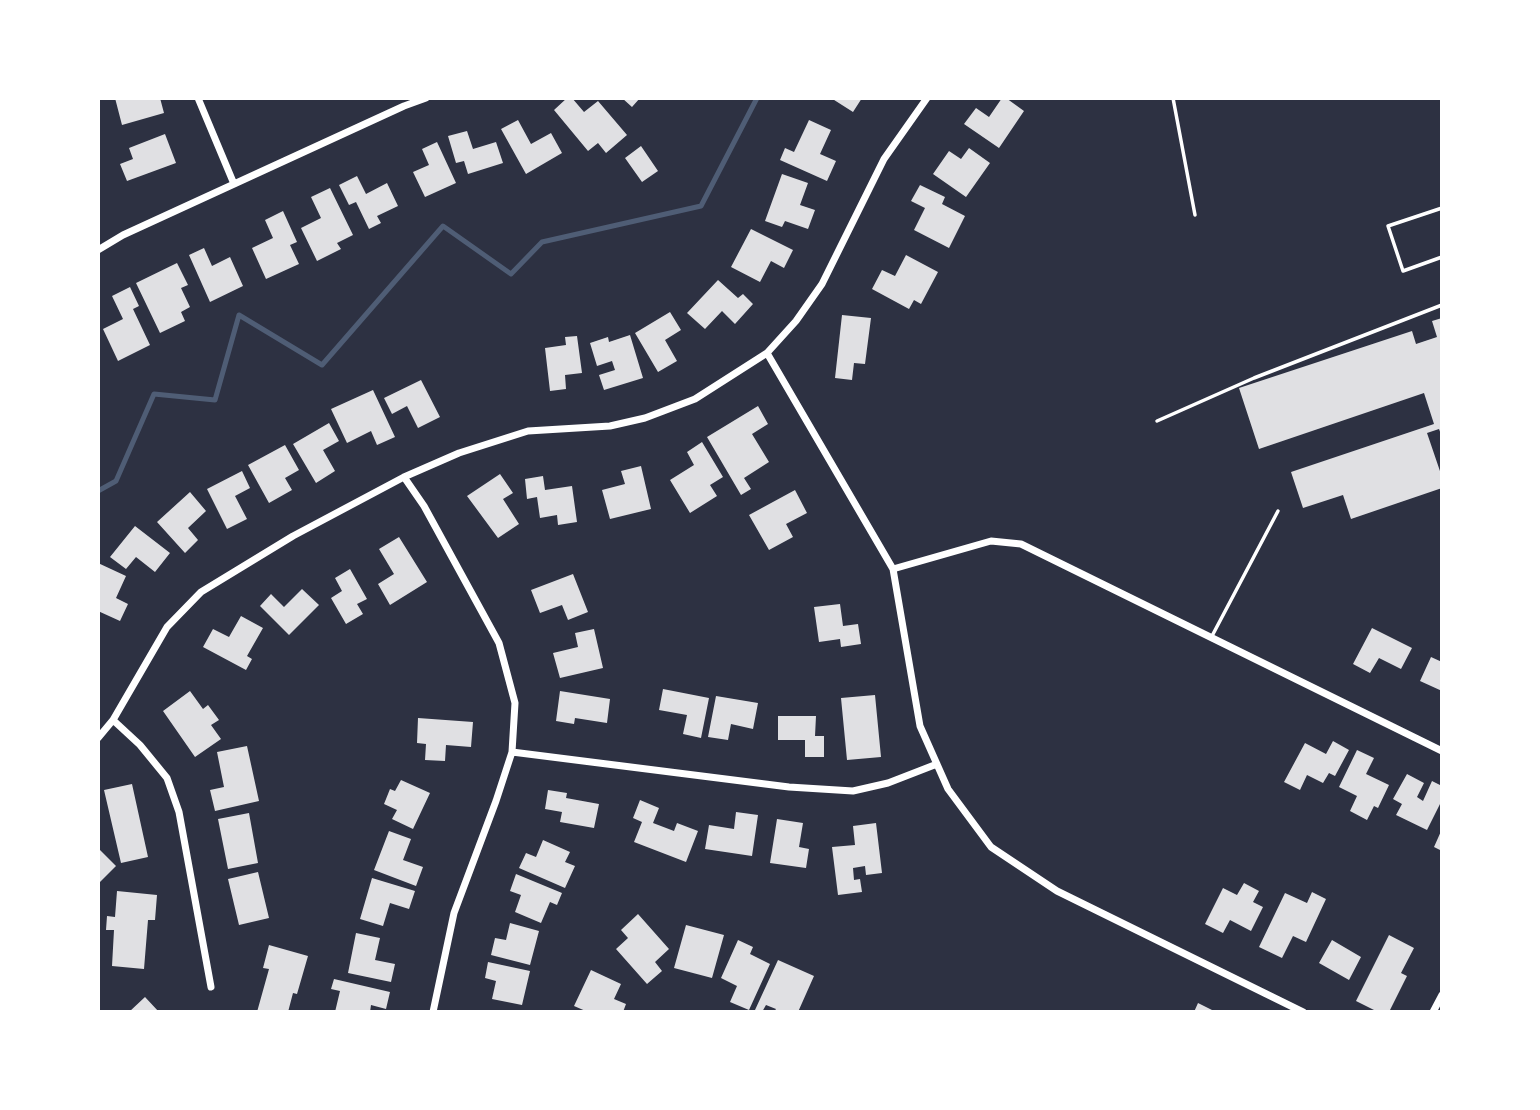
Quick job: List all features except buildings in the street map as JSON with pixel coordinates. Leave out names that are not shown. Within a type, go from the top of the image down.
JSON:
[{"type":"street","points":[[198,98],[234,184]]},
{"type":"street","points":[[98,250],[123,235],[426,98]]},
{"type":"street","points":[[98,738],[113,720],[167,627],[201,592],[293,536],[404,477],[459,453],[528,431],[610,426],[645,418],[695,400],[767,353],[796,321],[822,284],[884,159],[927,98]]},
{"type":"street","points":[[767,353],[893,569],[920,726],[948,789],[991,847],[1057,891],[1303,1012]]},
{"type":"street","points":[[404,477],[424,506],[499,643],[515,703],[512,752],[454,912],[433,1012]]},
{"type":"street","points":[[893,569],[991,541],[1021,544],[1442,751]]},
{"type":"street","points":[[113,720],[140,745],[167,778],[179,812],[211,987]]},
{"type":"street","points":[[512,752],[789,787],[853,791],[888,783],[937,764]]},
{"type":"street","points":[[1433,1012],[1442,995]]},
{"type":"lane","points":[[1442,208],[1388,226],[1403,271],[1442,257]]},
{"type":"lane","points":[[1157,421],[1254,378],[1442,305]]},
{"type":"lane","points":[[1212,637],[1278,511]]},
{"type":"path","points":[[1173,98],[1195,215]]},
{"type":"waterway","points":[[98,491],[116,481],[154,394],[215,400],[239,315],[322,365],[443,226],[511,274],[542,242],[701,206],[757,98]]}]
